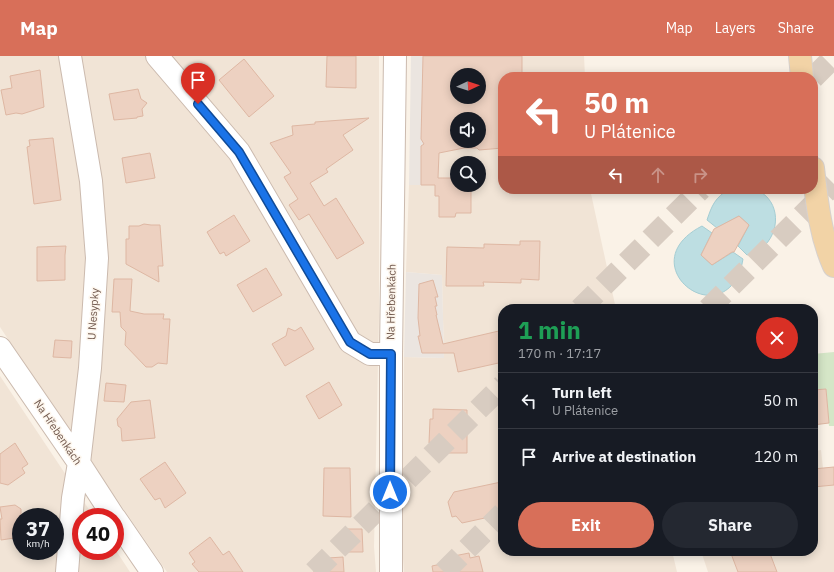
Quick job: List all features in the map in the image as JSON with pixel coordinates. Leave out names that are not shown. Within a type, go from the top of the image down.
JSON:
[{"type":"main road","points":[[800,56],[802,72]]},
{"type":"main road","points":[[816,194],[822,234],[834,266]]},
{"type":"street","name":"U Nesypky","points":[[68,572],[73,498],[79,463],[90,368],[97,258],[91,181],[70,56]]},
{"type":"street","points":[[157,56],[239,152],[350,342],[370,354],[391,354]]},
{"type":"street","name":"Na Hřebenkách","points":[[391,572],[391,354],[395,56]]},
{"type":"street","name":"Na Hřebenkách","points":[[0,348],[109,508]]},
{"type":"street","name":"Na Hřebenkách","points":[[124,530],[152,572]]},
{"type":"shaded area","points":[[0,56],[379,56],[379,316],[374,547],[376,572],[167,572],[0,327]]},
{"type":"shaded area","points":[[411,56],[440,56],[438,185],[409,185]]},
{"type":"shaded area","points":[[440,56],[584,56],[585,72],[498,72],[498,194],[591,194],[615,304],[498,304],[498,556],[673,556],[677,572],[404,572],[402,545],[404,357],[444,358],[442,275],[406,272],[409,185],[437,185]]},
{"type":"shaded area","points":[[406,272],[442,275],[444,358],[404,357]]},
{"type":"shaded area","points":[[0,376],[88,508],[72,508],[72,560],[122,560],[130,572],[0,572]]},
{"type":"shaded area","points":[[818,450],[821,450],[823,468],[818,468]]},
{"type":"shaded area","points":[[834,485],[834,572],[708,572],[703,556],[818,556],[818,487]]},
{"type":"green space","points":[[834,352],[834,426],[829,426],[826,389],[818,390],[818,354]]},
{"type":"water","points":[[723,194],[763,194],[771,202],[776,218],[775,226],[768,242],[761,249],[747,255],[738,246],[749,225],[739,216],[717,228],[707,220],[715,202]]},
{"type":"water","points":[[702,226],[712,233],[701,255],[712,265],[733,252],[743,259],[739,274],[727,289],[712,295],[697,293],[684,284],[676,272],[675,257],[682,241]]},
{"type":"building","points":[[327,56],[356,56],[356,88],[326,87]]},
{"type":"building","points":[[423,56],[522,56],[522,72],[498,72],[498,148],[479,150],[477,148],[486,148],[486,112],[450,112],[450,148],[464,148],[439,153],[438,178],[450,178],[450,192],[471,192],[471,213],[456,213],[455,217],[439,217],[439,196],[435,196],[435,185],[421,185],[421,146],[424,144],[421,139]]},
{"type":"building","points":[[244,59],[274,96],[249,117],[219,80]]},
{"type":"building","points":[[40,70],[44,107],[22,114],[16,113],[6,115],[1,90],[12,88],[10,76]]},
{"type":"building","points":[[138,89],[141,99],[147,103],[142,109],[143,116],[114,120],[109,94]]},
{"type":"building","points":[[369,118],[343,135],[353,150],[326,169],[328,172],[310,183],[324,206],[336,198],[364,243],[337,259],[309,214],[299,220],[289,205],[298,199],[284,177],[291,173],[270,143],[293,135],[292,126],[315,124],[315,122]]},
{"type":"building","points":[[53,138],[61,200],[34,204],[27,147],[30,146],[29,140]]},
{"type":"building","points":[[150,153],[155,178],[126,183],[122,158]]},
{"type":"building","points":[[234,215],[250,241],[226,256],[224,252],[220,254],[207,232]]},
{"type":"building","points":[[739,216],[749,225],[734,252],[712,265],[701,255],[714,229]]},
{"type":"building","points":[[144,224],[160,225],[163,266],[158,266],[159,282],[126,264],[126,239],[129,239],[129,226],[139,226]]},
{"type":"building","points":[[520,241],[540,241],[539,280],[521,279],[521,283],[483,282],[484,286],[446,286],[447,247],[484,248],[484,244],[520,245]]},
{"type":"building","points":[[66,246],[65,280],[37,281],[37,247]]},
{"type":"building","points":[[266,268],[282,295],[253,312],[237,285]]},
{"type":"building","points":[[114,279],[132,279],[130,311],[144,314],[164,314],[163,319],[170,319],[167,364],[158,363],[152,367],[146,367],[125,345],[126,332],[121,327],[120,312],[112,312]]},
{"type":"building","points":[[433,280],[438,297],[435,297],[437,306],[435,306],[436,315],[443,344],[498,331],[498,363],[458,372],[454,353],[422,353],[418,336],[420,336],[418,318],[419,284]]},
{"type":"building","points":[[301,327],[314,349],[285,366],[272,344],[286,336],[288,328],[295,331]]},
{"type":"building","points":[[55,340],[72,341],[71,358],[53,357]]},
{"type":"building","points":[[329,382],[342,405],[319,419],[306,396]]},
{"type":"building","points":[[106,383],[126,385],[124,402],[104,401]]},
{"type":"building","points":[[826,389],[829,423],[818,424],[818,390]]},
{"type":"building","points":[[150,400],[155,438],[122,441],[121,428],[118,426],[117,419],[131,402]]},
{"type":"building","points":[[433,409],[467,410],[467,453],[432,453],[432,443],[429,443],[430,419],[433,419]]},
{"type":"building","points":[[15,443],[28,464],[22,468],[25,473],[8,485],[0,483],[0,454]]},
{"type":"building","points":[[165,462],[186,493],[165,508],[160,498],[155,500],[140,479]]},
{"type":"building","points":[[834,467],[834,485],[818,487],[818,469]]},
{"type":"building","points":[[324,468],[350,468],[351,517],[323,516]]},
{"type":"building","points":[[498,483],[498,515],[462,523],[456,516],[452,517],[448,502],[454,492]]},
{"type":"building","points":[[15,505],[20,508],[12,508],[12,538],[1,540],[0,519],[2,519],[0,507]]},
{"type":"building","points":[[345,529],[362,529],[363,552],[344,552]]},
{"type":"building","points":[[210,537],[223,555],[229,551],[243,572],[199,572],[192,564],[195,562],[189,553]]},
{"type":"building","points":[[469,553],[470,558],[479,556],[483,572],[433,572],[432,566],[455,561],[454,556]]},
{"type":"building","points":[[732,556],[771,556],[777,572],[738,572]]},
{"type":"building","points":[[343,557],[344,572],[314,572],[313,559]]},
{"type":"tunnel","points":[[818,73],[834,57]]},
{"type":"tunnel","points":[[713,304],[834,184]]},
{"type":"tunnel","points":[[585,304],[696,194]]},
{"type":"tunnel","points":[[314,572],[498,390]]},
{"type":"tunnel","points":[[444,572],[498,518]]},
{"type":"route","points":[[198,104],[239,152],[350,342],[370,354],[391,354],[390,492]]}]
